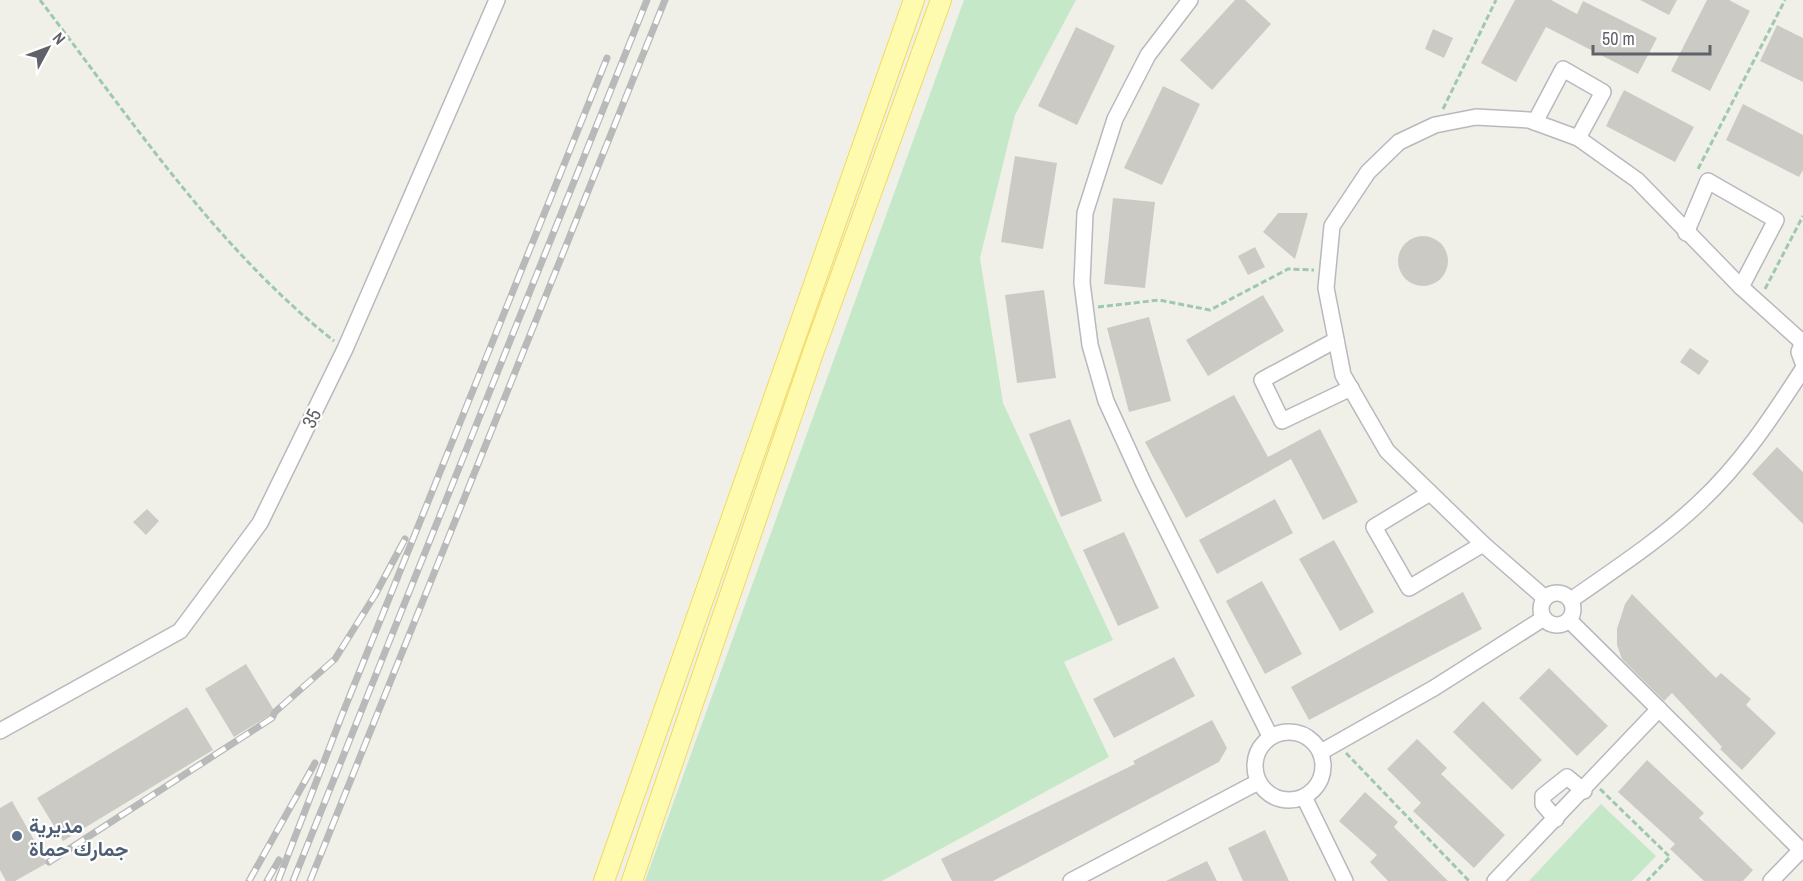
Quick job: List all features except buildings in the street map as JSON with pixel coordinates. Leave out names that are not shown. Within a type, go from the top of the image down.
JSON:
[{"type":"main road","points":[[603,881],[914,0]]},
{"type":"main road","points":[[632,881],[813,353],[941,0]]},
{"type":"street","name":"35","points":[[0,731],[180,631],[260,523],[345,350],[497,0]]},
{"type":"street","points":[[1190,0],[1148,55],[1115,119],[1085,213],[1082,283],[1090,345],[1106,401],[1270,736]]},
{"type":"street","points":[[1536,122],[1563,69],[1603,92],[1578,138]]},
{"type":"street","points":[[1545,598],[1484,544],[1387,451],[1343,375],[1326,288],[1332,226],[1368,172],[1399,142],[1435,125],[1476,117],[1536,122],[1578,138],[1637,180],[1686,233],[1741,287],[1803,342],[1799,352],[1803,363]]},
{"type":"street","points":[[1686,233],[1708,181],[1776,220],[1741,287]]},
{"type":"street","points":[[1336,340],[1262,380],[1282,421],[1351,388]]},
{"type":"street","points":[[1571,600],[1655,541],[1700,502],[1759,436],[1803,369]]},
{"type":"street","points":[[1430,493],[1374,527],[1409,588],[1484,544]]},
{"type":"street","points":[[1559,593],[1571,600],[1574,608],[1569,620],[1556,625],[1544,618],[1541,609],[1545,598],[1559,593]]},
{"type":"street","points":[[1321,752],[1443,682],[1544,618]]},
{"type":"street","points":[[1569,620],[1802,851],[1771,881]]},
{"type":"street","points":[[1496,881],[1659,709]]},
{"type":"street","points":[[1281,732],[1304,735],[1321,752],[1323,762],[1319,783],[1304,797],[1283,800],[1264,790],[1258,782],[1254,762],[1262,743],[1270,736],[1281,732]]},
{"type":"street","points":[[1556,819],[1543,802],[1543,796],[1567,777],[1588,786]]},
{"type":"street","points":[[1071,881],[1258,782]]},
{"type":"street","points":[[1304,797],[1346,881]]},
{"type":"path","points":[[40,0],[193,201],[300,314],[345,350]]},
{"type":"path","points":[[1435,125],[1496,0]]},
{"type":"path","points":[[1694,177],[1785,0]]},
{"type":"path","points":[[1758,303],[1803,216]]},
{"type":"path","points":[[1085,309],[1159,300],[1210,310],[1288,269],[1328,271]]},
{"type":"path","points":[[1336,743],[1469,881]]},
{"type":"path","points":[[1588,786],[1670,857],[1647,881]]},
{"type":"green space","points":[[964,0],[1076,0],[1015,115],[980,258],[1003,403],[1113,640],[1064,662],[1109,757],[882,881],[645,881]]},
{"type":"green space","points":[[1601,804],[1656,856],[1632,881],[1529,881]]},
{"type":"railway","points":[[293,881],[647,0]]},
{"type":"railway","points":[[310,881],[665,0]]},
{"type":"railway","points":[[278,881],[342,715],[607,58]]},
{"type":"railway","points":[[49,862],[272,718],[275,712],[335,659],[375,595],[405,539]]},
{"type":"railway","points":[[249,881],[315,763]]},
{"type":"railway","points":[[267,881],[279,860]]},
{"type":"place","name":"مديرية جمارك حماة","points":[[17,836]]}]
